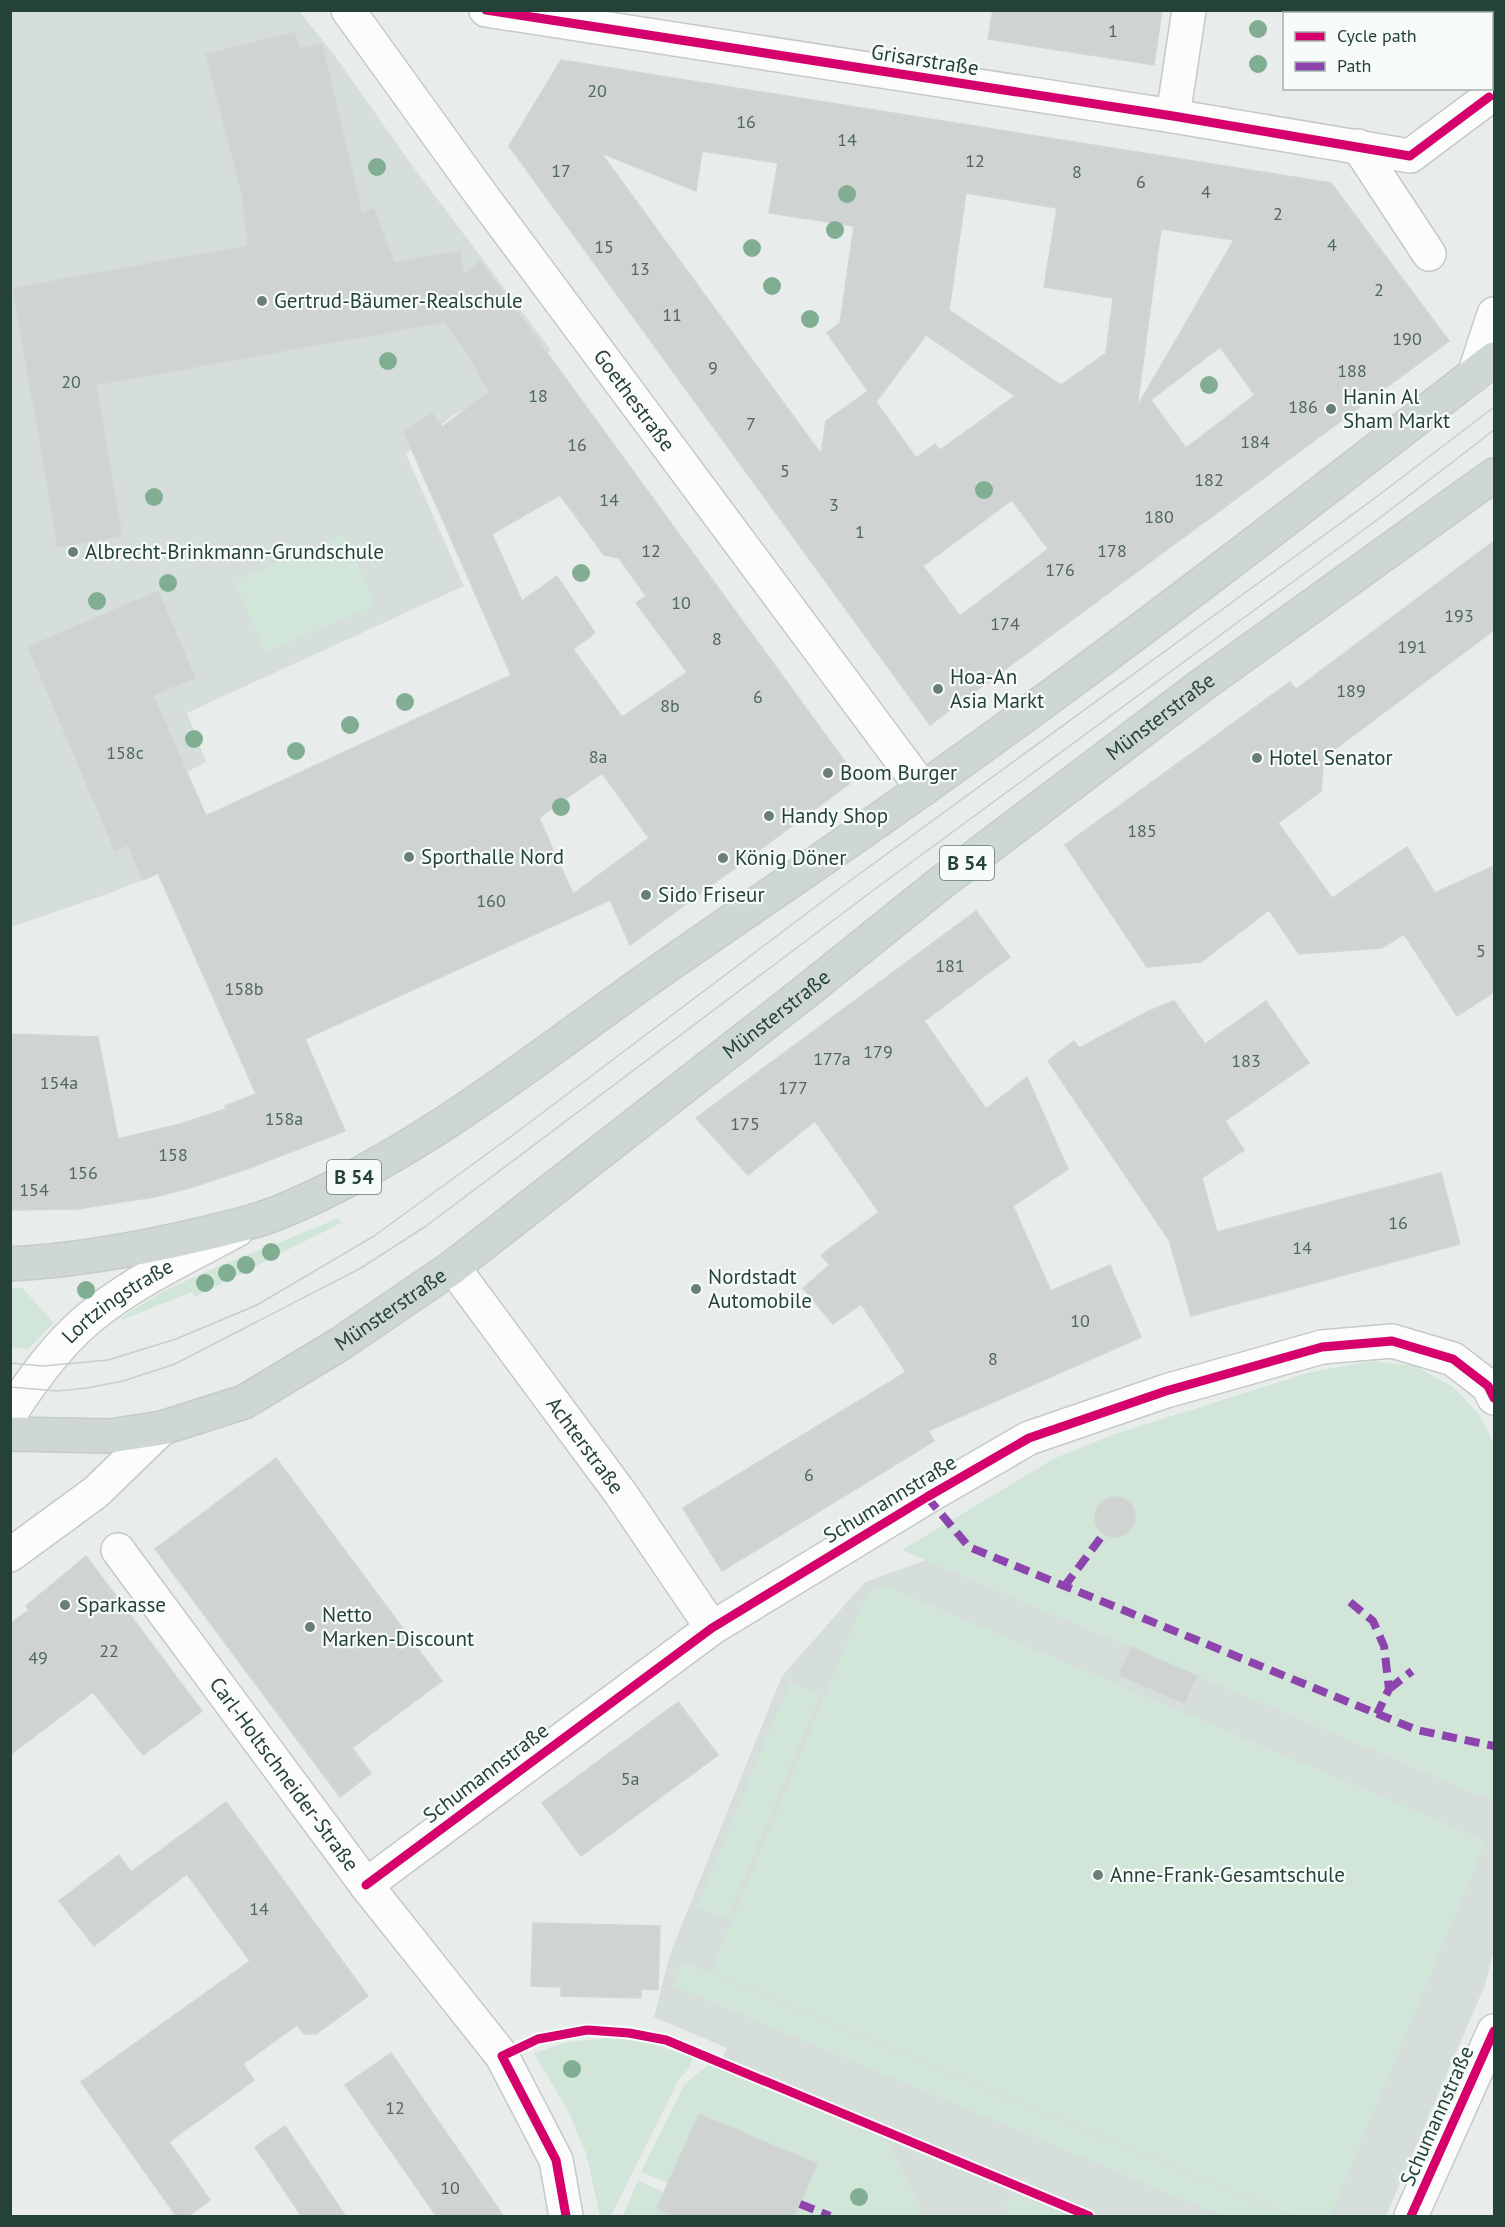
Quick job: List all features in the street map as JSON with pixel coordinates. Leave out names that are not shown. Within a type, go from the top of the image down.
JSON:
[{"type":"main road","name":"B 54","points":[[10,1264],[58,1261],[154,1246],[252,1222],[290,1209],[377,1166],[454,1117],[923,789],[1140,629],[1484,367]]},
{"type":"main road","name":"Münsterstraße","points":[[10,1434],[110,1436],[162,1428],[244,1402],[340,1344],[453,1267],[804,993],[942,882],[1203,685],[1494,475]]},
{"type":"street","name":"Goethestraße","points":[[348,10],[477,189],[923,789]]},
{"type":"street","name":"Grisarstraße","points":[[486,10],[1173,116],[1410,156],[1489,97]]},
{"type":"street","points":[[1173,116],[1189,10]]},
{"type":"street","points":[[1358,146],[1429,254]]},
{"type":"street","points":[[1484,367],[1494,314]]},
{"type":"street","points":[[1451,507],[1494,494]]},
{"type":"street","name":"Lortzingstraße","points":[[10,1414],[43,1366],[86,1321],[127,1292],[252,1222]]},
{"type":"street","name":"Achterstraße","points":[[453,1267],[618,1489],[711,1628]]},
{"type":"street","name":"Schumannstraße","points":[[366,1885],[711,1628],[1029,1438],[1166,1391],[1322,1347],[1392,1341],[1453,1359],[1488,1386],[1494,1398]]},
{"type":"street","points":[[10,1555],[96,1492],[162,1428]]},
{"type":"street","name":"Carl-Holtschneider-Straße","points":[[118,1550],[366,1885],[502,2056],[556,2160],[566,2217]]},
{"type":"street","name":"Schumannstraße","points":[[1411,2217],[1494,2031]]},
{"type":"shaded area","name":"Gertrud-Bäumer-Realschule","points":[[10,11],[299,11],[332,52],[414,168],[551,350],[488,397],[452,416],[406,454],[464,586],[187,713],[206,762],[187,772],[205,812],[199,815],[143,880],[11,927]]},
{"type":"shaded area","name":"Anne-Frank-Gesamtschule","points":[[926,1560],[1494,1801],[1494,1950],[1485,1985],[1386,2216],[654,2216],[727,2048],[654,2017],[670,1954],[782,1676],[865,1582]]},
{"type":"green space","points":[[345,534],[375,605],[265,652],[235,581]]},
{"type":"green space","points":[[338,1218],[341,1223],[195,1297],[192,1292],[121,1320],[155,1296],[197,1276]]},
{"type":"green space","points":[[11,1288],[22,1288],[54,1323],[28,1349],[11,1347]]},
{"type":"green space","points":[[1373,1361],[1415,1366],[1453,1387],[1479,1414],[1494,1443],[1494,1801],[902,1550],[1055,1458],[1115,1434],[1311,1372]]},
{"type":"green space","name":"Anne-Frank-Gesamtschule","points":[[885,1586],[1486,1841],[1330,2216],[1293,2216],[711,1972],[867,1594]]},
{"type":"green space","points":[[790,1682],[820,1694],[727,1919],[697,1907]]},
{"type":"green space","points":[[683,1962],[1287,2216],[1223,2216],[673,1986]]},
{"type":"green space","points":[[609,2038],[652,2043],[693,2058],[690,2067],[679,2079],[611,2216],[600,2216],[586,2153],[569,2113],[534,2053],[568,2042]]},
{"type":"green space","points":[[709,2064],[887,2141],[922,2211],[922,2216],[794,2216],[817,2164],[699,2114],[694,2130],[691,2130],[693,2132],[688,2145],[684,2146],[686,2148],[681,2161],[677,2161],[680,2163],[675,2176],[671,2177],[671,2184],[641,2172],[685,2084]]},
{"type":"green space","points":[[638,2180],[667,2194],[657,2216],[623,2216]]},
{"type":"green space","points":[[1017,2196],[1066,2216],[1008,2216],[1007,2199]]},
{"type":"building","points":[[993,10],[1162,10],[1154,65],[988,39]]},
{"type":"building","points":[[294,32],[300,49],[322,44],[362,213],[374,209],[394,263],[460,251],[464,275],[480,261],[851,770],[849,784],[630,945],[610,900],[305,1039],[345,1131],[247,1169],[154,1197],[77,1209],[10,1210],[10,1034],[98,1037],[118,1139],[180,1124],[226,1109],[225,1106],[256,1094],[158,873],[143,880],[128,845],[115,851],[28,647],[158,591],[195,678],[153,695],[206,816],[511,675],[404,432],[432,413],[442,427],[489,392],[464,348],[445,322],[96,385],[122,536],[58,547],[13,288],[248,246],[242,194],[206,54]],"holes":[[[560,495],[604,555],[619,558],[646,596],[636,603],[687,672],[622,717],[573,649],[595,633],[557,576],[522,601],[492,534]],[[602,773],[649,838],[573,894],[539,818]]]},
{"type":"building","points":[[561,60],[1331,183],[1449,341],[930,725],[509,146]],"holes":[[[702,151],[778,163],[769,213],[854,226],[840,323],[827,333],[868,391],[826,421],[821,454],[601,153],[696,191]],[[966,193],[1057,208],[1044,287],[1113,298],[1106,353],[1061,385],[949,310]],[[1161,229],[1234,240],[1137,407]],[[926,335],[1015,396],[940,450],[935,444],[916,458],[876,402]],[[1220,347],[1255,395],[1186,448],[1151,400]],[[1012,500],[1048,549],[960,616],[923,566]]]},
{"type":"building","points":[[1494,541],[1494,630],[1334,750],[1336,752],[1321,762],[1323,765],[1321,791],[1278,823],[1332,898],[1407,847],[1435,893],[1494,866],[1494,992],[1457,1016],[1404,934],[1382,948],[1299,954],[1269,910],[1201,962],[1147,967],[1065,845],[1290,682],[1296,689]]},
{"type":"building","points":[[976,911],[1010,957],[924,1021],[986,1109],[1027,1077],[1068,1169],[1013,1206],[1051,1291],[1110,1265],[1141,1337],[928,1431],[934,1441],[722,1571],[683,1508],[906,1372],[861,1304],[833,1324],[803,1288],[830,1265],[821,1255],[879,1212],[815,1121],[748,1175],[696,1118]]},
{"type":"building","points":[[1174,1001],[1205,1044],[1266,1001],[1309,1063],[1225,1121],[1244,1150],[1202,1178],[1217,1232],[1441,1173],[1460,1244],[1191,1316],[1169,1240],[1048,1061],[1074,1041],[1079,1048],[1149,1011]]},
{"type":"building","points":[[276,1458],[442,1681],[352,1748],[371,1773],[340,1797],[155,1549]]},
{"type":"building","points":[[1115,1497],[1129,1503],[1135,1517],[1129,1531],[1115,1537],[1101,1531],[1095,1517],[1101,1503]]},
{"type":"building","points":[[86,1556],[202,1711],[143,1755],[93,1692],[10,1755],[10,1624],[29,1610],[26,1606]]},
{"type":"building","points":[[1131,1647],[1197,1676],[1184,1703],[1119,1675]]},
{"type":"building","points":[[678,1702],[718,1755],[581,1856],[542,1803]]},
{"type":"building","points":[[226,1802],[368,1996],[316,2034],[304,2034],[297,2025],[243,2064],[254,2080],[169,2142],[210,2200],[187,2217],[177,2217],[81,2082],[250,1961],[187,1874],[94,1946],[59,1901],[119,1855],[131,1872]]},
{"type":"building","points":[[533,1923],[660,1926],[658,1990],[641,1989],[641,1998],[561,1996],[561,1987],[531,1986]]},
{"type":"building","points":[[391,2053],[504,2217],[437,2217],[345,2085]]},
{"type":"building","points":[[699,2114],[817,2164],[794,2217],[674,2217],[657,2208]]},
{"type":"building","points":[[285,2126],[346,2217],[302,2217],[255,2147]]},
{"type":"tram line","points":[[10,1363],[43,1366],[108,1360],[176,1339],[257,1305],[374,1236],[513,1135],[847,883],[1375,498],[1494,407]]},
{"type":"tram line","points":[[10,1387],[58,1391],[87,1388],[123,1381],[175,1364],[361,1268],[426,1226],[875,889],[1385,514],[1494,430]]},
{"type":"marked path","points":[[927,1497],[969,1547],[1417,1730],[1494,1746]]},
{"type":"marked path","points":[[1064,1587],[1102,1536]]},
{"type":"marked path","points":[[1350,1602],[1373,1621],[1384,1646],[1389,1689],[1377,1714]]},
{"type":"marked path","points":[[1389,1689],[1412,1671]]},
{"type":"marked path","points":[[800,2204],[830,2216]]},
{"type":"cycle path","points":[[486,10],[1173,116],[1410,156],[1489,97]]},
{"type":"cycle path","points":[[366,1885],[712,1628],[927,1497],[1029,1438],[1166,1391],[1322,1347],[1392,1341],[1453,1359],[1488,1386],[1494,1398]]},
{"type":"cycle path","points":[[566,2216],[556,2160],[502,2056],[538,2039],[587,2030],[629,2033],[666,2040],[1089,2216]]},
{"type":"cycle path","points":[[1411,2216],[1494,2031]]},
{"type":"place","name":"Gertrud-Bäumer-Realschule","points":[[262,301]]},
{"type":"place","name":"Hanin Al Sham Markt","points":[[1331,409]]},
{"type":"place","name":"Albrecht-Brinkmann-Grundschule","points":[[73,552]]},
{"type":"place","name":"Hoa-An Asia Markt","points":[[938,689]]},
{"type":"place","name":"Hotel Senator","points":[[1257,758]]},
{"type":"place","name":"Boom Burger","points":[[828,773]]},
{"type":"place","name":"Handy Shop","points":[[769,816]]},
{"type":"place","name":"Sporthalle Nord","points":[[409,857]]},
{"type":"place","name":"König Döner","points":[[723,858]]},
{"type":"place","name":"Sido Friseur","points":[[646,895]]},
{"type":"place","name":"Nordstadt Automobile","points":[[696,1289]]},
{"type":"place","name":"Sparkasse","points":[[65,1605]]},
{"type":"place","name":"Netto Marken-Discount","points":[[310,1627]]},
{"type":"place","name":"Anne-Frank-Gesamtschule","points":[[1098,1875]]}]
